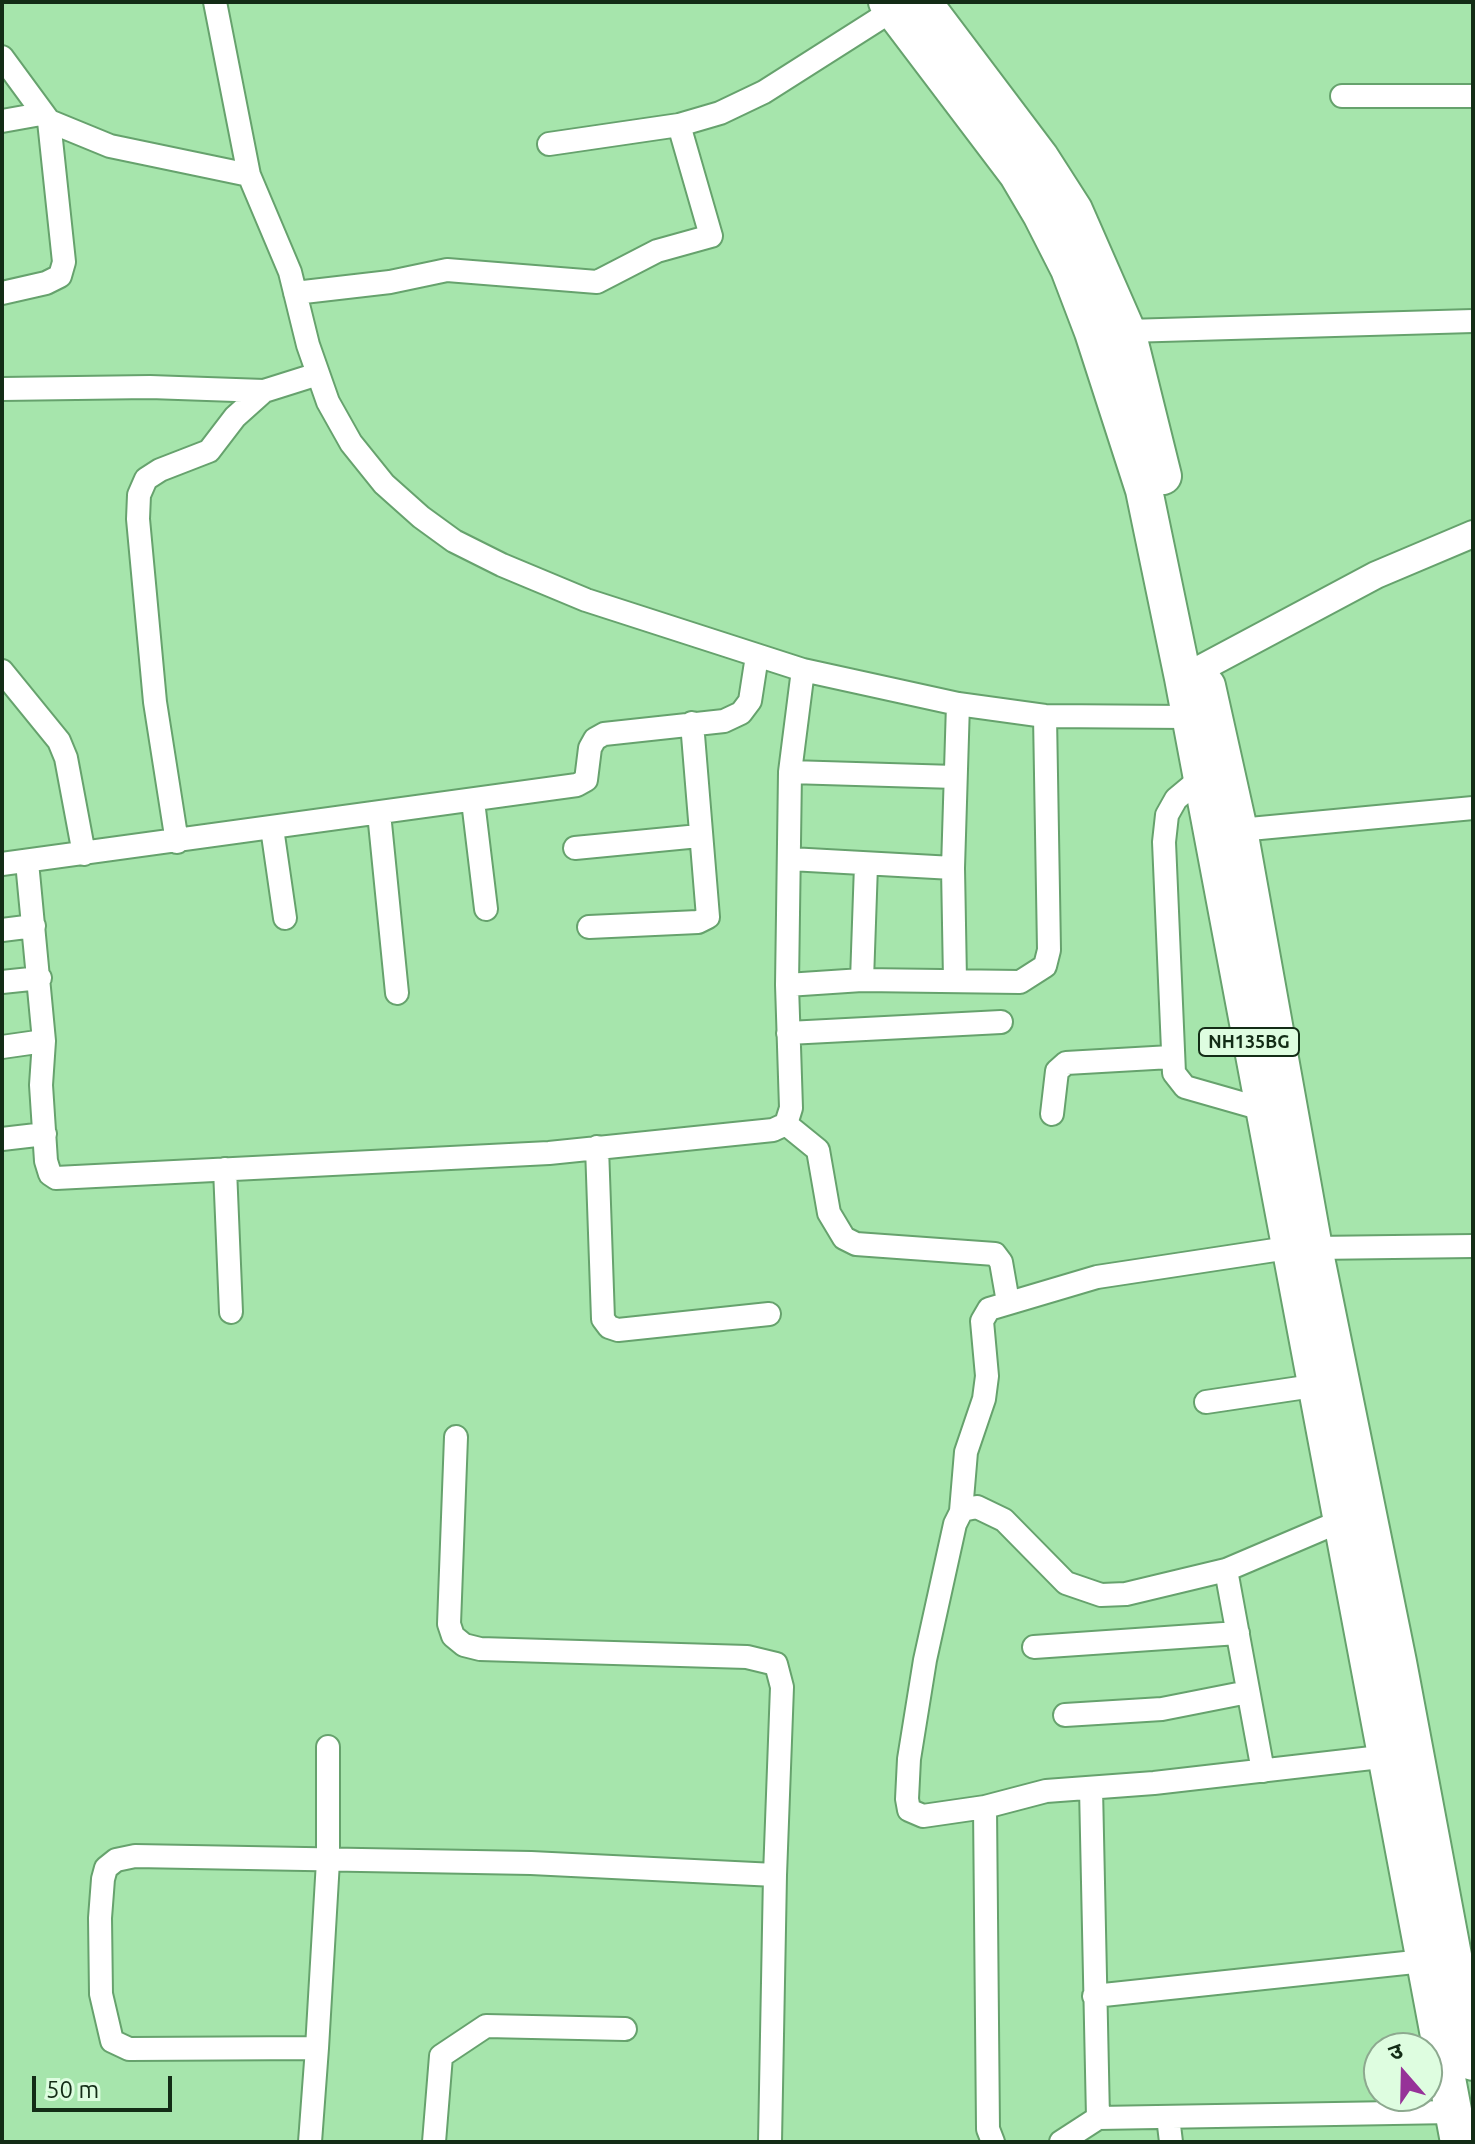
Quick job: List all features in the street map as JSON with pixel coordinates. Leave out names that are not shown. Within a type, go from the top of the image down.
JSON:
[{"type":"highway","name":"NH135BG","points":[[901,5],[1040,157],[1074,210],[1127,331],[1169,502],[1193,672],[1189,717],[1262,1109],[1301,1248],[1313,1386],[1341,1521],[1473,2062]]},
{"type":"highway","name":"NH135BG","points":[[901,5],[1018,175],[1069,269],[1117,401],[1144,490],[1239,830],[1301,1248],[1400,1755],[1424,1961],[1456,2127]]},
{"type":"street","points":[[215,2],[249,175],[268,213],[328,402],[351,443],[384,484],[454,541],[586,600],[803,670],[958,704],[1045,716],[1189,717]]},
{"type":"street","points":[[549,144],[679,125],[720,113],[764,92],[901,5]]},
{"type":"street","points":[[2,57],[45,118],[64,262],[60,276],[46,283],[2,293]]},
{"type":"street","points":[[1342,96],[1473,96]]},
{"type":"street","points":[[2,121],[45,118],[110,146],[249,175]]},
{"type":"street","points":[[295,293],[390,282],[447,270],[597,282],[657,251],[711,236],[679,125]]},
{"type":"street","points":[[1127,331],[1473,321]]},
{"type":"street","points":[[2,389],[150,387],[264,391],[318,374]]},
{"type":"street","points":[[177,842],[155,702],[138,519],[139,495],[146,479],[160,470],[209,451],[235,417],[264,391]]},
{"type":"street","points":[[1193,672],[1376,575],[1473,534]]},
{"type":"street","points":[[2,864],[577,785],[586,780],[590,748],[595,739],[604,734],[724,721],[747,707],[757,656]]},
{"type":"street","points":[[27,862],[40,978],[44,1041],[41,1085],[47,1168],[56,1178],[67,1181],[225,1169],[549,1153],[773,1130],[786,1124],[791,1108],[787,985],[790,772],[803,670]]},
{"type":"street","points":[[2,671],[59,741],[66,758],[84,854]]},
{"type":"street","points":[[955,980],[953,868],[958,704]]},
{"type":"street","points":[[787,985],[862,980],[1020,982],[1037,975],[1045,966],[1049,950],[1045,716]]},
{"type":"street","points":[[589,927],[698,922],[708,917],[710,904],[699,836],[692,723]]},
{"type":"street","points":[[790,772],[955,777]]},
{"type":"street","points":[[1200,779],[1176,799],[1167,815],[1164,842],[1174,1073],[1185,1087],[1262,1109]]},
{"type":"street","points":[[473,801],[486,909]]},
{"type":"street","points":[[1239,830],[1473,808]]},
{"type":"street","points":[[379,813],[397,993]]},
{"type":"street","points":[[272,828],[285,918]]},
{"type":"street","points":[[575,848],[699,836]]},
{"type":"street","points":[[790,859],[953,868]]},
{"type":"street","points":[[862,980],[866,865]]},
{"type":"street","points":[[2,930],[34,926]]},
{"type":"street","points":[[2,982],[40,978]]},
{"type":"street","points":[[788,1033],[1001,1022]]},
{"type":"street","points":[[2,1047],[44,1041]]},
{"type":"street","points":[[1052,1114],[1057,1071],[1066,1063],[1171,1057]]},
{"type":"street","points":[[786,1124],[818,1150],[829,1213],[844,1238],[856,1244],[995,1254],[1001,1262],[1008,1302]]},
{"type":"street","points":[[2,1139],[45,1134]]},
{"type":"street","points":[[597,1147],[603,1319],[609,1327],[618,1330],[769,1314]]},
{"type":"street","points":[[225,1169],[231,1312]]},
{"type":"street","points":[[1400,1755],[1046,1791],[985,1807],[923,1816],[909,1810],[907,1799],[909,1759],[925,1660],[955,1524],[961,1511],[966,1452],[984,1399],[987,1376],[982,1321],[989,1309],[1097,1277],[1301,1248],[1473,1246]]},
{"type":"street","points":[[1206,1402],[1313,1386]]},
{"type":"street","points":[[456,1437],[449,1624],[453,1636],[464,1645],[480,1649],[747,1657],[776,1664],[782,1687],[770,2142]]},
{"type":"street","points":[[961,1511],[977,1507],[1004,1520],[1066,1583],[1101,1595],[1126,1594],[1226,1570],[1341,1521]]},
{"type":"street","points":[[1226,1570],[1263,1771]]},
{"type":"street","points":[[1034,1647],[1238,1633]]},
{"type":"street","points":[[1065,1715],[1162,1709],[1248,1692]]},
{"type":"street","points":[[310,2142],[328,1861],[328,1747]]},
{"type":"street","points":[[1091,1788],[1098,2118]]},
{"type":"street","points":[[985,1807],[988,2129],[993,2142]]},
{"type":"street","points":[[317,2048],[129,2049],[117,2044],[108,2032],[101,1994],[100,1918],[106,1868],[116,1860],[135,1856],[531,1863],[775,1875]]},
{"type":"street","points":[[1094,1996],[1424,1961]]},
{"type":"street","points":[[434,2142],[441,2056],[486,2026],[625,2029]]},
{"type":"street","points":[[1061,2142],[1098,2118],[1168,2117],[1456,2127]]},
{"type":"street","points":[[1168,2117],[1171,2142]]}]
